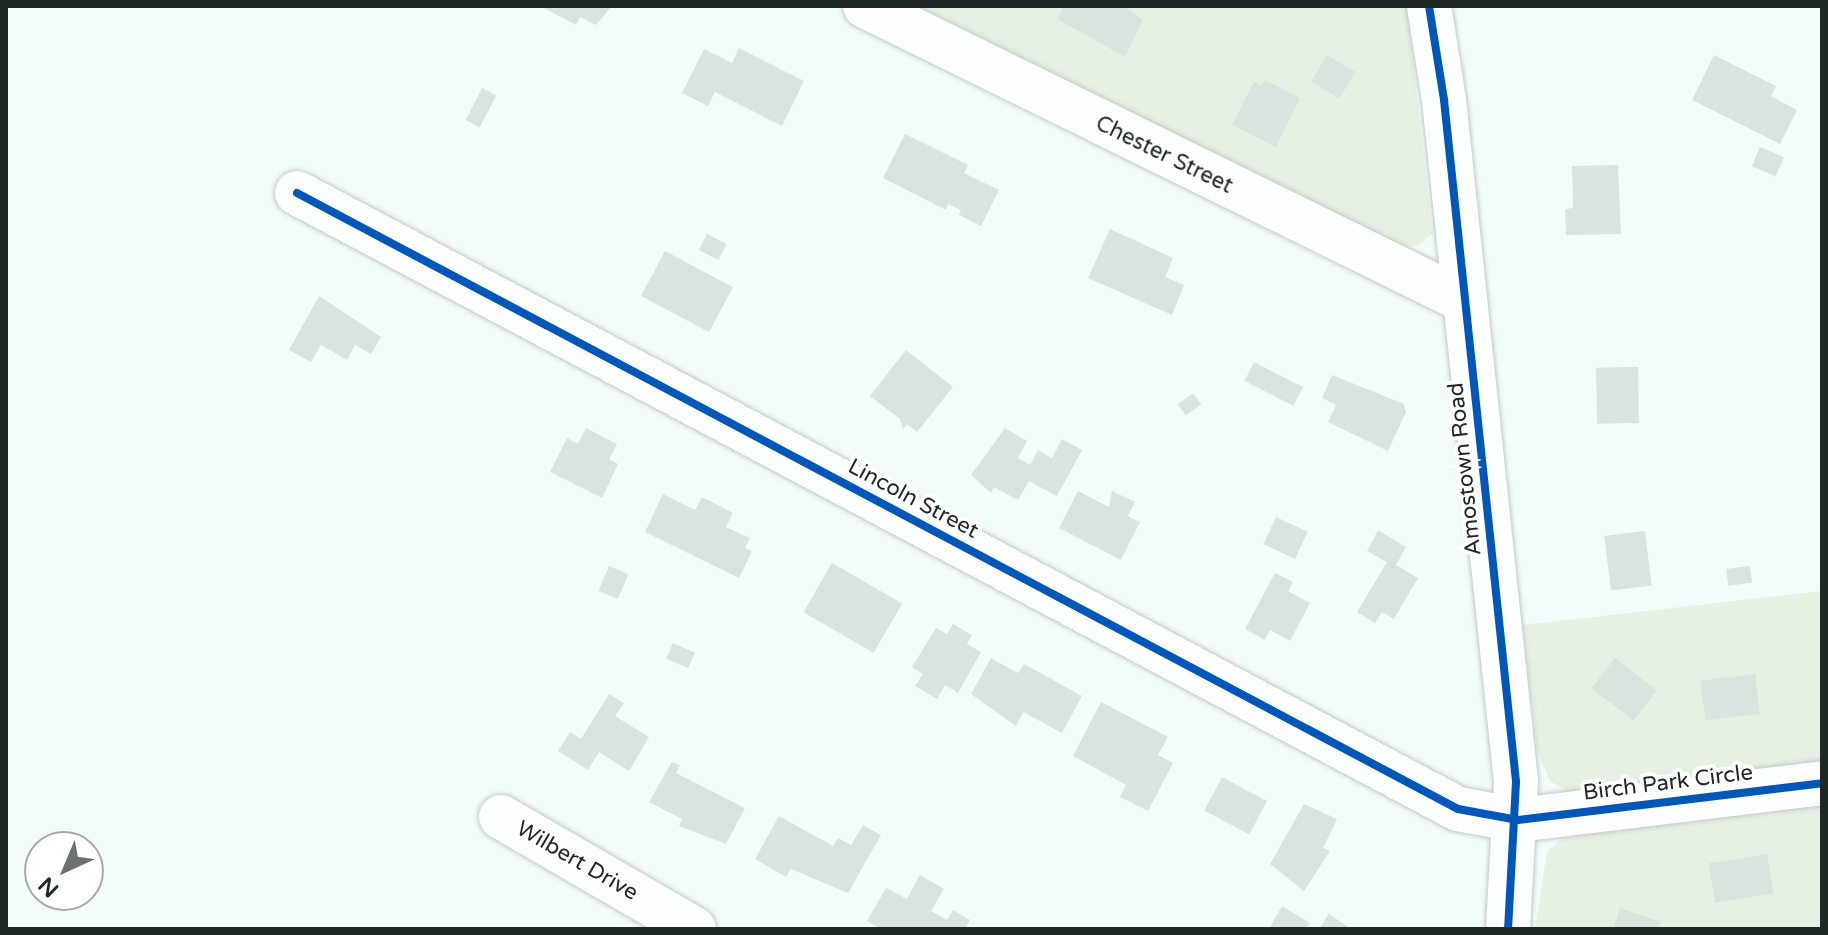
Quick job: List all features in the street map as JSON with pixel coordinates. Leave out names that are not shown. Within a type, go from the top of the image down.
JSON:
[{"type":"street","name":"Chester Street","points":[[865,6],[1465,301]]},
{"type":"street","name":"Amostown Road","points":[[1429,6],[1465,301],[1518,820],[1508,929]]},
{"type":"street","name":"Lincoln Street","points":[[297,193],[1458,809],[1518,820]]},
{"type":"street","name":"Birch Park Circle","points":[[1518,820],[1822,783]]},
{"type":"street","name":"Wilbert Drive","points":[[501,817],[694,929]]},
{"type":"shaded area","points":[[901,6],[1407,6],[1432,234],[1418,246],[1390,245]]},
{"type":"shaded area","points":[[1822,591],[1822,762],[1572,794],[1550,781],[1537,750],[1523,625]]},
{"type":"shaded area","points":[[1822,799],[1822,929],[1535,929],[1547,852],[1562,838]]},
{"type":"building","points":[[612,6],[596,25],[580,17],[576,25],[544,8]]},
{"type":"building","points":[[1064,6],[1123,6],[1143,20],[1125,57],[1057,19]]},
{"type":"building","points":[[739,48],[804,81],[782,126],[715,92],[708,106],[682,93],[704,49],[732,63]]},
{"type":"building","points":[[1327,55],[1355,72],[1339,99],[1311,82]]},
{"type":"building","points":[[1714,55],[1776,86],[1771,96],[1797,110],[1780,144],[1692,100]]},
{"type":"building","points":[[1265,80],[1300,98],[1276,147],[1232,125],[1254,82],[1262,86]]},
{"type":"building","points":[[482,88],[496,95],[480,127],[466,120]]},
{"type":"building","points":[[905,134],[968,165],[964,173],[999,190],[981,226],[959,215],[961,210],[948,204],[946,210],[883,178]]},
{"type":"building","points":[[1760,147],[1784,157],[1776,176],[1752,166]]},
{"type":"building","points":[[1618,165],[1621,234],[1566,235],[1565,209],[1573,208],[1572,166]]},
{"type":"building","points":[[1110,229],[1173,258],[1165,277],[1184,285],[1172,315],[1088,278]]},
{"type":"building","points":[[707,234],[727,244],[718,260],[699,250]]},
{"type":"building","points":[[665,251],[733,287],[709,332],[641,296]]},
{"type":"building","points":[[319,296],[381,337],[371,354],[355,345],[347,360],[321,345],[311,362],[289,350]]},
{"type":"building","points":[[906,350],[953,387],[917,432],[907,424],[903,429],[900,419],[870,396]]},
{"type":"building","points":[[1254,362],[1303,387],[1293,406],[1244,381]]},
{"type":"building","points":[[1638,367],[1639,423],[1597,424],[1596,368]]},
{"type":"building","points":[[1332,375],[1404,404],[1406,412],[1388,451],[1328,422],[1336,405],[1322,398]]},
{"type":"building","points":[[1193,393],[1201,404],[1186,415],[1178,404]]},
{"type":"building","points":[[586,428],[617,444],[609,459],[618,464],[602,498],[550,472],[567,438],[578,444]]},
{"type":"building","points":[[1005,428],[1027,441],[1018,458],[1030,465],[1038,450],[1052,458],[1062,439],[1082,450],[1057,496],[1029,481],[1018,500],[994,487],[991,493],[971,475]]},
{"type":"building","points":[[1078,491],[1109,507],[1112,491],[1135,502],[1128,516],[1140,522],[1121,560],[1059,528]]},
{"type":"building","points":[[663,494],[695,510],[702,497],[733,513],[726,527],[750,538],[745,548],[752,551],[739,578],[645,532]]},
{"type":"building","points":[[1276,517],[1308,532],[1295,559],[1263,544]]},
{"type":"building","points":[[1378,530],[1406,547],[1396,565],[1418,578],[1394,619],[1382,612],[1375,623],[1357,612],[1387,562],[1367,551]]},
{"type":"building","points":[[1645,531],[1652,586],[1611,591],[1604,536]]},
{"type":"building","points":[[832,563],[902,604],[874,653],[804,612]]},
{"type":"building","points":[[609,566],[628,574],[618,599],[598,591]]},
{"type":"building","points":[[1750,566],[1752,583],[1728,586],[1726,569]]},
{"type":"building","points":[[1275,573],[1293,582],[1288,591],[1310,603],[1290,641],[1270,630],[1265,640],[1245,629]]},
{"type":"building","points":[[953,624],[972,635],[967,644],[981,652],[958,693],[945,685],[937,699],[915,686],[923,674],[912,667],[936,628],[947,634]]},
{"type":"building","points":[[673,643],[695,653],[688,668],[666,659]]},
{"type":"building","points":[[991,658],[1018,673],[1024,664],[1082,696],[1062,733],[1023,712],[1016,726],[971,694]]},
{"type":"building","points":[[1615,658],[1657,691],[1633,721],[1592,688]]},
{"type":"building","points":[[1755,674],[1760,714],[1705,720],[1700,681]]},
{"type":"building","points":[[609,694],[624,703],[615,716],[649,737],[629,771],[599,752],[588,770],[558,751],[570,732],[581,739]]},
{"type":"building","points":[[1101,702],[1168,737],[1158,755],[1173,763],[1148,811],[1120,797],[1126,785],[1073,756]]},
{"type":"building","points":[[672,762],[680,765],[676,773],[745,808],[726,844],[679,826],[682,819],[649,802]]},
{"type":"building","points":[[1222,777],[1267,801],[1249,834],[1204,811]]},
{"type":"building","points":[[1304,804],[1337,819],[1323,848],[1330,851],[1304,891],[1270,864]]},
{"type":"building","points":[[779,816],[833,846],[838,838],[851,845],[863,825],[881,835],[848,893],[791,869],[786,877],[755,859]]},
{"type":"building","points":[[1767,854],[1773,894],[1715,903],[1709,863]]},
{"type":"building","points":[[920,875],[944,889],[931,911],[947,920],[953,910],[970,920],[965,929],[881,929],[867,921],[886,888],[907,899]]},
{"type":"building","points":[[1282,906],[1310,923],[1306,929],[1269,929]]},
{"type":"building","points":[[1620,908],[1661,922],[1659,929],[1613,929]]},
{"type":"building","points":[[1329,914],[1351,929],[1319,929]]},
{"type":"cycle path","points":[[1429,6],[1444,100],[1516,782],[1508,929]]},
{"type":"cycle path","points":[[297,193],[1458,809],[1518,820],[1822,783]]}]
